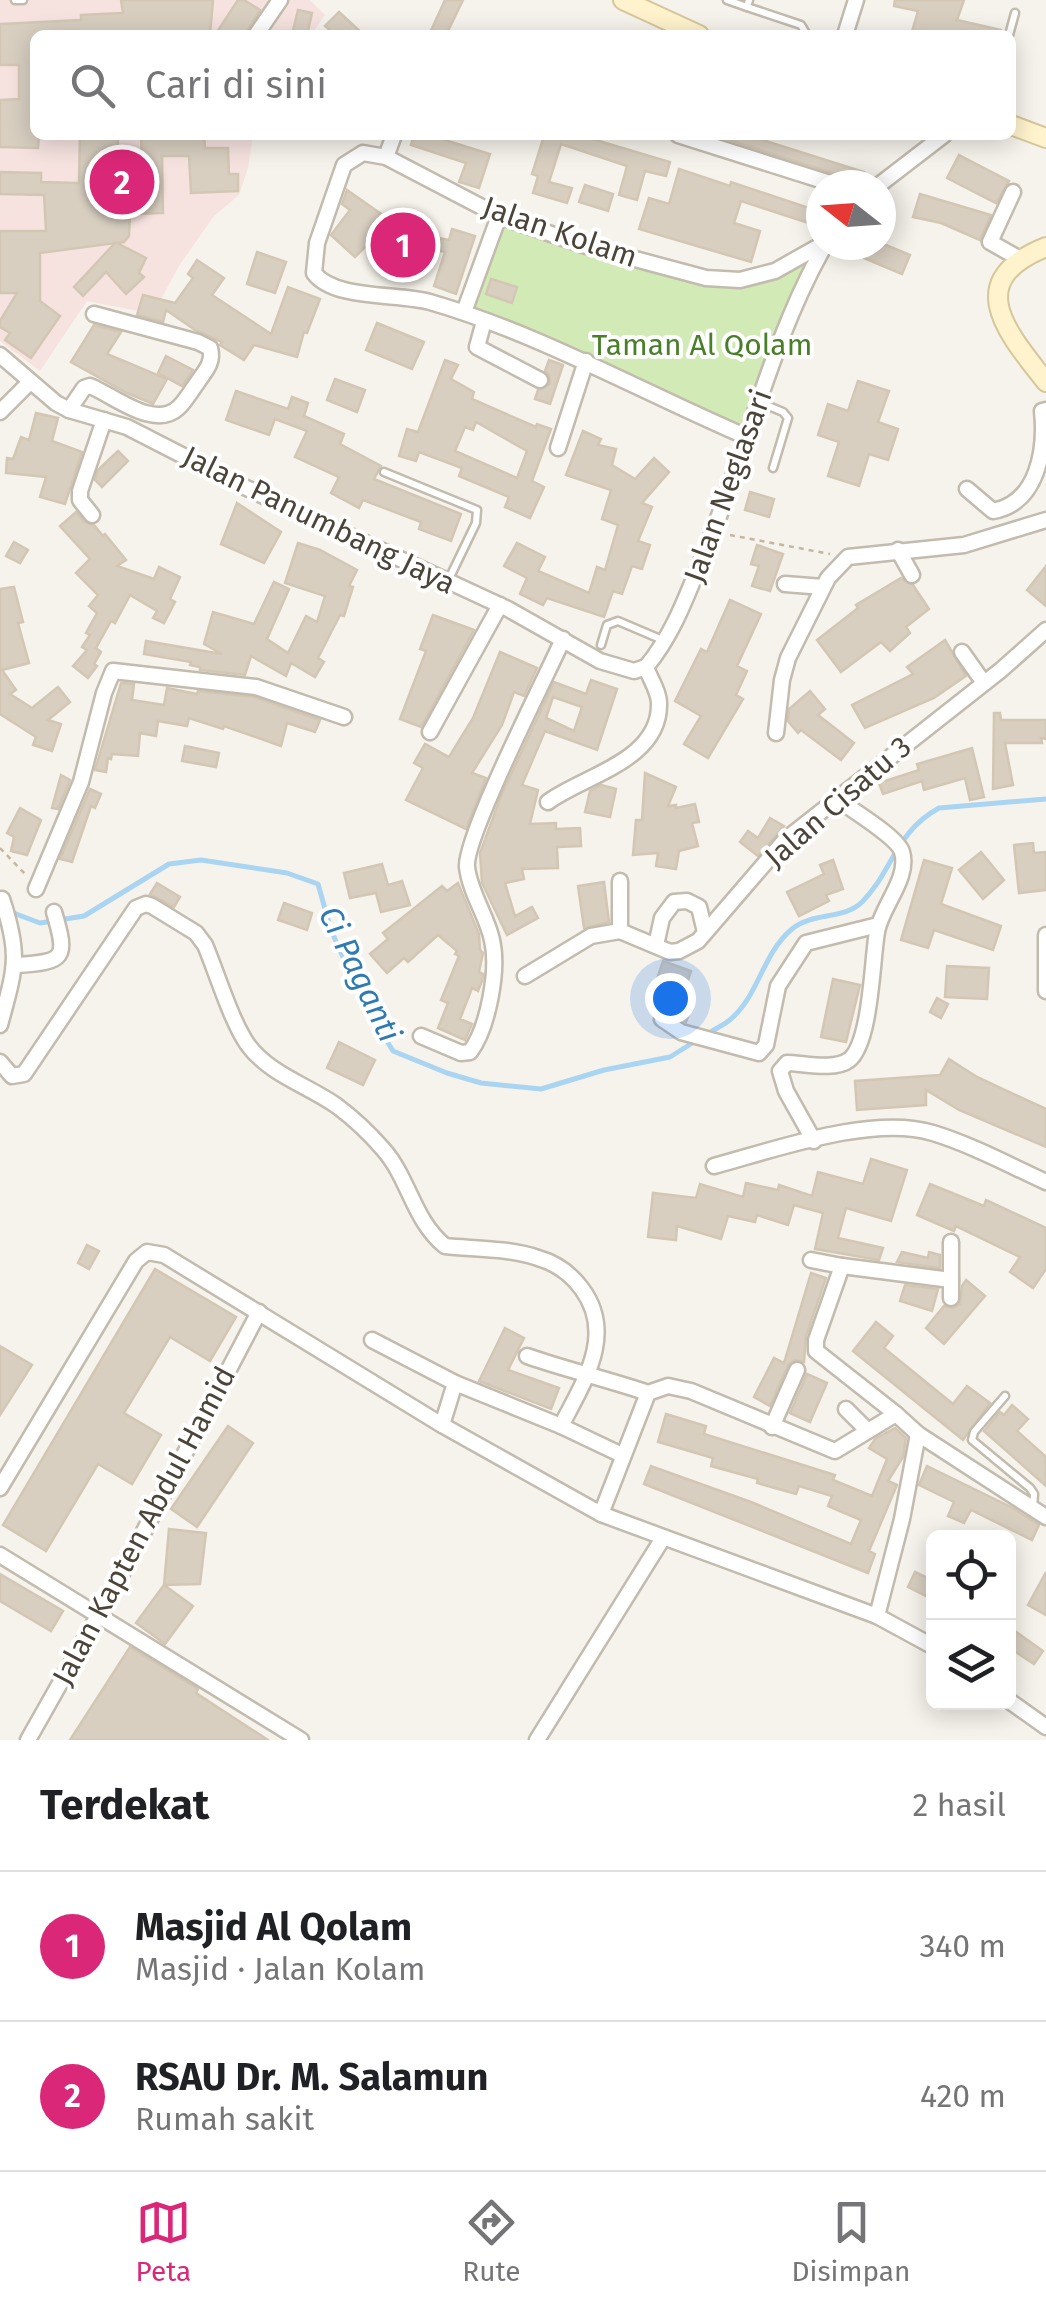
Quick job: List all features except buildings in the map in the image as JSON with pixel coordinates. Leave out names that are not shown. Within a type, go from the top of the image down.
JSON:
[{"type":"street","points":[[259,30],[280,0]]},
{"type":"street","points":[[623,0],[687,30]]},
{"type":"street","points":[[847,30],[856,0]]},
{"type":"street","points":[[1016,128],[1046,138]]},
{"type":"street","points":[[392,140],[386,157],[363,153],[344,165],[317,243],[314,272],[321,282],[338,289],[420,299],[464,312],[586,362],[668,404],[747,437]]},
{"type":"street","points":[[695,140],[806,175]]},
{"type":"street","points":[[896,172],[938,140]]},
{"type":"street","name":"Jalan Kolam","points":[[386,157],[499,216],[583,245],[706,278],[740,280],[775,271],[806,254]]},
{"type":"street","points":[[1013,192],[990,242],[1020,259]]},
{"type":"street","points":[[464,312],[499,216]]},
{"type":"street","points":[[1046,247],[1020,259],[1001,278],[1000,308],[1007,328],[1046,382]]},
{"type":"street","name":"Jalan Neglasari","points":[[646,668],[667,642],[714,532],[798,292],[815,260]]},
{"type":"street","points":[[69,410],[84,388],[90,386],[141,411],[159,416],[169,414],[177,409],[210,363],[210,348],[198,342],[94,314]]},
{"type":"street","points":[[484,320],[476,347],[540,380]]},
{"type":"street","name":"Jalan Panumbang Jaya","points":[[0,355],[69,410],[127,428],[500,605],[600,661],[634,671],[646,668]]},
{"type":"street","points":[[558,448],[586,362]]},
{"type":"street","points":[[0,412],[30,382]]},
{"type":"street","points":[[968,488],[993,511],[1006,509],[1025,492],[1042,460],[1042,412],[1046,410]]},
{"type":"street","points":[[92,516],[80,500],[80,491],[104,420]]},
{"type":"street","points":[[776,732],[788,658],[823,587],[848,557],[964,545],[1046,520]]},
{"type":"street","points":[[898,550],[912,575]]},
{"type":"street","points":[[785,584],[823,587]]},
{"type":"street","points":[[430,732],[500,605]]},
{"type":"street","name":"Jalan Cisatu 3","points":[[656,946],[670,952],[698,942],[785,840],[1046,630]]},
{"type":"street","points":[[421,1036],[461,1053],[470,1052],[490,1004],[493,943],[466,864],[484,812],[563,640]]},
{"type":"street","points":[[962,652],[984,683]]},
{"type":"street","points":[[548,802],[612,768],[648,737],[660,710],[660,700],[646,668]]},
{"type":"street","points":[[36,889],[81,782],[113,671],[256,687],[344,716]]},
{"type":"street","points":[[814,1141],[786,1091],[780,1071],[787,1064],[840,1064],[850,1060],[865,1020],[878,925],[902,867],[900,846],[836,798]]},
{"type":"street","points":[[620,881],[620,930]]},
{"type":"street","points":[[0,1025],[16,965],[10,922],[2,899]]},
{"type":"street","points":[[525,976],[591,936],[620,930],[656,946],[662,918],[674,902],[687,901],[699,907],[705,932]]},
{"type":"street","points":[[0,1062],[12,1076],[24,1074],[136,908],[152,906],[196,933],[205,945],[247,1044],[264,1062],[338,1107],[384,1150],[433,1236],[445,1246],[536,1257],[574,1279],[588,1298],[598,1332],[589,1372],[560,1426]]},
{"type":"street","points":[[16,965],[54,961],[63,947],[54,912]]},
{"type":"street","points":[[666,1001],[662,1019],[674,1029],[756,1054],[763,1051],[778,986],[806,943],[878,925]]},
{"type":"street","points":[[1046,935],[1046,991]]},
{"type":"street","points":[[714,1166],[882,1127],[918,1130],[947,1139],[1046,1182]]},
{"type":"street","points":[[950,1242],[951,1298]]},
{"type":"street","points":[[0,1488],[136,1261],[146,1252],[164,1255],[442,1425],[601,1514],[876,1616],[926,1643]]},
{"type":"street","points":[[811,1260],[951,1280]]},
{"type":"street","points":[[842,1266],[816,1340],[816,1351],[918,1434],[1046,1517]]},
{"type":"street","name":"Jalan Kapten Abdul Hamid","points":[[28,1740],[259,1312]]},
{"type":"street","points":[[372,1340],[456,1383],[622,1454]]},
{"type":"street","points":[[528,1356],[648,1392],[668,1386],[691,1391],[835,1451],[896,1414]]},
{"type":"street","points":[[772,1427],[798,1370]]},
{"type":"street","points":[[442,1425],[456,1383]]},
{"type":"street","points":[[601,1514],[648,1392]]},
{"type":"street","points":[[846,1409],[868,1430]]},
{"type":"street","points":[[876,1616],[902,1518],[918,1434]]},
{"type":"street","points":[[0,1456],[14,1464]]},
{"type":"street","points":[[537,1740],[663,1538]]},
{"type":"street","points":[[0,1556],[301,1740]]},
{"type":"street","points":[[1016,1705],[1046,1726]]},
{"type":"lane","points":[[15,0],[23,0]]},
{"type":"lane","points":[[727,0],[748,3],[802,25],[805,30]]},
{"type":"lane","points":[[1010,30],[1015,13]]},
{"type":"lane","points":[[760,402],[788,418],[773,468]]},
{"type":"lane","points":[[384,472],[478,510],[476,523],[447,583]]},
{"type":"lane","points":[[601,645],[607,625],[618,621],[667,642]]},
{"type":"lane","points":[[1005,1396],[974,1432],[972,1440],[1030,1488],[1034,1494],[1032,1508]]},
{"type":"path","points":[[714,532],[848,557]]},
{"type":"shaded area","points":[[0,0],[310,0],[325,15],[314,30],[30,30],[30,140],[252,140],[239,195],[214,216],[179,266],[153,314],[87,301],[40,371],[0,341]]},
{"type":"green space","name":"Taman Al Qolam","points":[[499,216],[583,245],[740,280],[806,251],[806,260],[815,260],[747,437],[464,312]]},
{"type":"waterway","name":"Ci Paganti","points":[[706,1035],[741,1008],[774,950],[792,929],[809,920],[855,908],[862,902],[903,840],[924,818],[939,808],[1046,799]]},
{"type":"waterway","name":"Ci Paganti","points":[[8,911],[40,923],[84,916],[169,864],[201,860],[287,873],[318,884],[331,930],[362,1000],[393,1051],[447,1073],[481,1083],[541,1089],[604,1070],[670,1057],[697,1040]]},
{"type":"place","name":"RSAU Dr. M. Salamun","points":[[122,182]]},
{"type":"place","name":"Masjid Al Qolam","points":[[403,245]]}]
